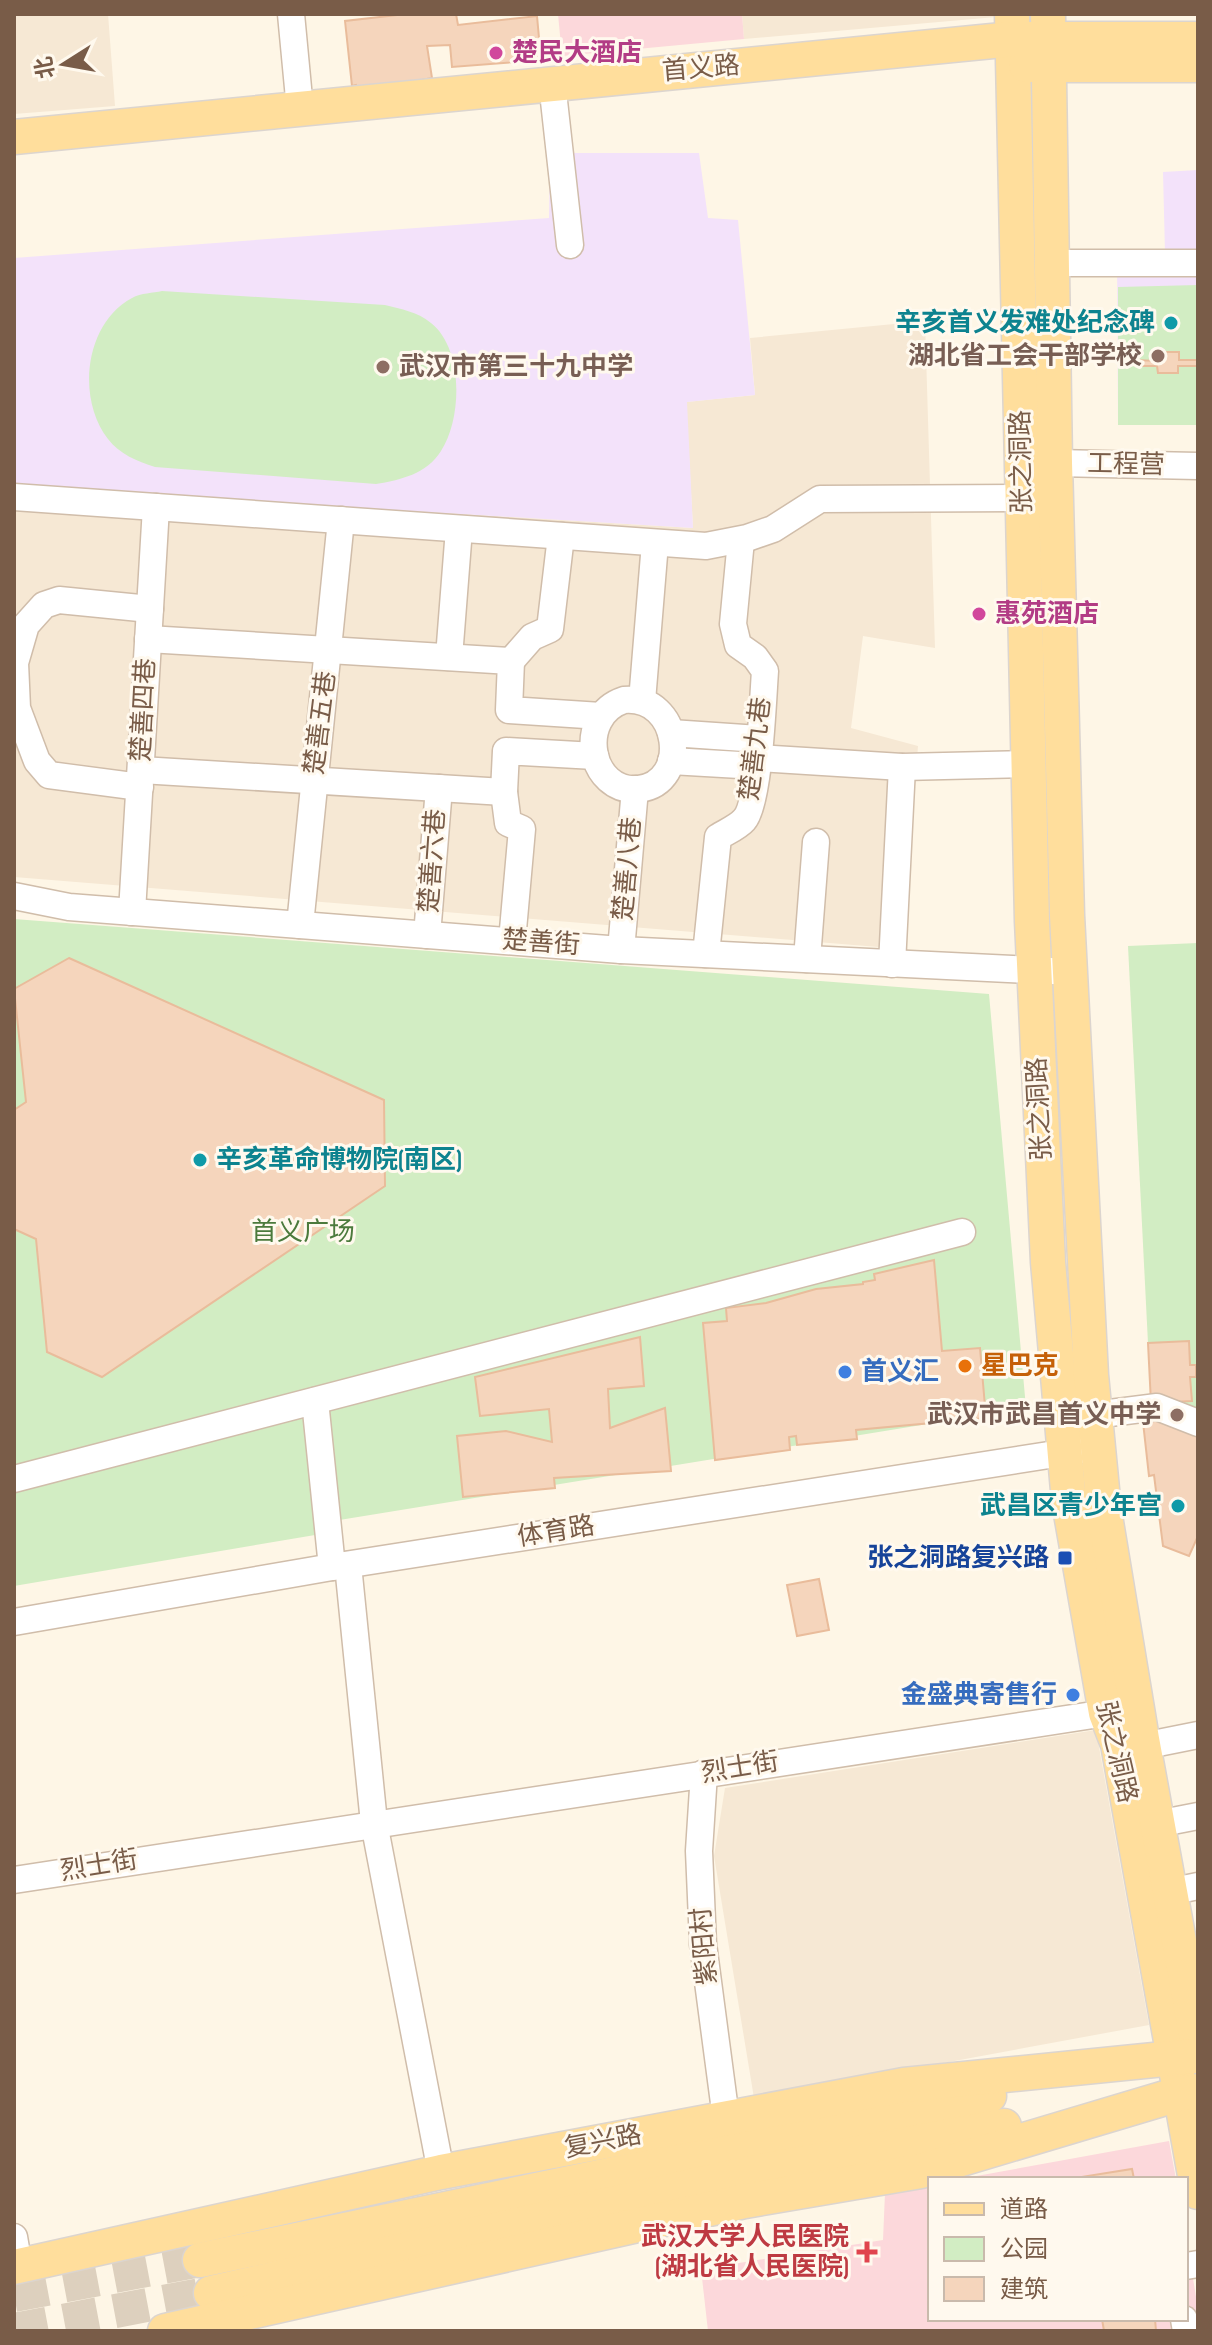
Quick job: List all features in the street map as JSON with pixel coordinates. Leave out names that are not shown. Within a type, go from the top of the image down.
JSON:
[{"type":"main road","name":"首义路","points":[[14,137],[1013,39],[1198,39]]},
{"type":"main road","name":"张之洞路","points":[[1013,39],[1034,971],[1048,1262],[1063,1444],[1069,1502],[1106,1713],[1118,1744],[1190,2053]]},
{"type":"main road","name":"首义路","points":[[1049,39],[1198,65]]},
{"type":"main road","name":"张之洞路","points":[[1049,39],[1055,463],[1070,970],[1096,1431],[1104,1510],[1157,1824],[1184,1889],[1190,2092],[1198,2192]]},
{"type":"main road","name":"复兴路","points":[[16,2257],[441,2172],[904,2085],[1190,2053]]},
{"type":"main road","points":[[200,2260],[1190,2053]]},
{"type":"main road","points":[[211,2293],[745,2174],[1190,2092]]},
{"type":"main road","points":[[165,2331],[745,2201],[921,2171],[1190,2092]]},
{"type":"street","points":[[291,14],[300,109]]},
{"type":"street","points":[[552,83],[570,245]]},
{"type":"street","points":[[1053,263],[1198,263]]},
{"type":"street","name":"工程营","points":[[1055,463],[1198,466]]},
{"type":"street","points":[[14,497],[706,546],[741,540],[773,529],[820,499],[1023,498]]},
{"type":"street","name":"楚善四巷","points":[[132,912],[156,507]]},
{"type":"street","name":"楚善五巷","points":[[300,925],[341,520]]},
{"type":"street","points":[[449,657],[459,529]]},
{"type":"street","points":[[512,941],[522,829],[508,823],[504,792],[511,661],[532,637],[550,629],[561,536]]},
{"type":"street","name":"楚善九巷","points":[[706,954],[718,837],[745,820],[752,808],[758,754],[765,671],[755,657],[738,645],[733,624],[741,540]]},
{"type":"street","points":[[642,701],[655,543]]},
{"type":"street","points":[[150,609],[59,600],[44,605],[26,625],[15,663],[17,708],[37,761],[49,775],[314,780],[504,792]]},
{"type":"street","points":[[148,639],[511,661]]},
{"type":"street","points":[[631,699],[642,701],[652,705],[663,716],[673,744],[671,761],[660,779],[648,787],[621,787],[609,779],[595,756],[594,736],[601,716],[618,702],[631,699]]},
{"type":"street","points":[[509,710],[601,716]]},
{"type":"street","points":[[671,733],[758,754],[902,767],[1028,764]]},
{"type":"street","points":[[506,751],[595,756]]},
{"type":"street","points":[[671,761],[758,754]]},
{"type":"street","points":[[892,964],[902,767]]},
{"type":"street","name":"楚善六巷","points":[[427,935],[439,788]]},
{"type":"street","name":"楚善八巷","points":[[621,950],[635,789]]},
{"type":"street","points":[[807,959],[816,842]]},
{"type":"street","name":"楚善街","points":[[14,896],[69,907],[621,950],[1034,971],[1070,970]]},
{"type":"street","points":[[14,1479],[962,1232]]},
{"type":"street","points":[[315,1401],[374,1823],[441,2172]]},
{"type":"street","points":[[14,1622],[556,1521],[820,1478],[882,1464],[1063,1444],[1157,1407],[1198,1423]]},
{"type":"street","points":[[14,1609],[337,1562]]},
{"type":"street","name":"烈士街","points":[[14,1880],[1106,1713]]},
{"type":"street","points":[[1143,1746],[1198,1735]]},
{"type":"street","name":"紫阳村","points":[[704,1773],[699,1851],[703,1944],[726,2118]]},
{"type":"street","points":[[1157,1824],[1198,1816]]},
{"type":"shaded area","points":[[14,14],[108,14],[115,106],[14,114]]},
{"type":"shaded area","points":[[558,14],[742,14],[744,39],[562,56]]},
{"type":"shaded area","points":[[742,14],[996,14],[996,17],[744,39]]},
{"type":"shaded area","name":"武汉市第三十九中学","points":[[550,153],[699,153],[708,218],[738,220],[755,395],[687,402],[693,528],[14,487],[14,258],[549,218]]},
{"type":"shaded area","name":"湖北省工会干部学校","points":[[1198,170],[1198,425],[1118,425],[1117,253],[1165,253],[1163,172]]},
{"type":"shaded area","points":[[925,321],[935,648],[863,636],[851,728],[918,746],[903,949],[14,877],[14,487],[693,528],[686,402],[755,395],[750,338]]},
{"type":"shaded area","points":[[1096,1730],[1149,2025],[754,2098],[714,1856],[725,1788]]},
{"type":"shaded area","points":[[1169,2141],[1176,2177],[971,2177]]},
{"type":"shaded area","name":"武汉大学人民医院 (湖北省人民医院)","points":[[928,2184],[928,2321],[1188,2321],[1188,2248],[1198,2309],[1198,2331],[708,2331],[701,2269],[883,2240],[885,2193]]},
{"type":"green space","name":"湖北省工会干部学校","points":[[1198,285],[1198,425],[1118,425],[1118,287]]},
{"type":"green space","points":[[162,291],[385,305],[421,316],[442,335],[454,366],[456,403],[448,437],[441,451],[421,470],[376,484],[155,467],[129,456],[112,444],[98,422],[89,383],[90,362],[104,325],[116,310],[136,296]]},
{"type":"green space","name":"首义广场","points":[[14,919],[989,994],[1026,1408],[321,1523],[321,1534],[14,1586]]},
{"type":"green space","points":[[1198,943],[1198,1418],[1151,1403],[1128,946]]},
{"type":"building","name":"楚民大酒店","points":[[406,14],[456,14],[458,25],[537,16],[541,60],[452,67],[450,45],[427,46],[432,78],[358,92],[356,85],[352,86],[345,21]]},
{"type":"building","points":[[1158,352],[1179,352],[1179,360],[1198,360],[1198,366],[1178,366],[1178,373],[1158,373],[1157,366],[1135,366],[1135,360],[1158,361]]},
{"type":"building","name":"辛亥革命博物院(南区)","points":[[69,958],[384,1100],[385,1186],[102,1377],[47,1352],[36,1239],[14,1229],[14,1110],[26,1102],[14,989]]},
{"type":"building","name":"首义汇","points":[[934,1260],[942,1351],[980,1348],[986,1418],[856,1430],[857,1439],[797,1445],[796,1436],[789,1437],[790,1450],[715,1460],[703,1323],[727,1321],[726,1308],[766,1303],[816,1289],[863,1284],[875,1280],[874,1274]]},
{"type":"building","points":[[640,1337],[644,1386],[608,1389],[610,1428],[665,1408],[671,1471],[554,1478],[555,1488],[463,1497],[457,1436],[506,1431],[552,1442],[549,1409],[480,1416],[475,1377]]},
{"type":"building","points":[[1189,1341],[1190,1365],[1196,1365],[1196,1377],[1190,1377],[1192,1401],[1151,1403],[1148,1343]]},
{"type":"building","name":"武昌区青少年宫","points":[[1142,1413],[1198,1432],[1198,1536],[1189,1556],[1163,1546],[1154,1475],[1149,1476]]},
{"type":"building","points":[[819,1579],[829,1630],[797,1636],[787,1585]]},
{"type":"building","points":[[1132,2169],[1134,2177],[1081,2177]]},
{"type":"building","points":[[1102,2321],[1155,2321],[1156,2331],[1104,2331]]},
{"type":"tunnel","points":[[14,2295],[200,2260]]},
{"type":"tunnel","points":[[14,2330],[211,2293]]},
{"type":"place","name":"楚民大酒店","points":[[496,53]]},
{"type":"place","name":"辛亥首义发难处纪念碑","points":[[1171,323]]},
{"type":"place","name":"湖北省工会干部学校","points":[[1158,356]]},
{"type":"place","name":"武汉市第三十九中学","points":[[383,367]]},
{"type":"place","name":"惠苑酒店","points":[[979,614]]},
{"type":"place","name":"辛亥革命博物院(南区)","points":[[200,1160]]},
{"type":"place","name":"星巴克","points":[[965,1366]]},
{"type":"place","name":"首义汇","points":[[845,1372]]},
{"type":"place","name":"武汉市武昌首义中学","points":[[1177,1415]]},
{"type":"place","name":"武昌区青少年宫","points":[[1178,1506]]},
{"type":"place","name":"张之洞路复兴路","points":[[1065,1558]]},
{"type":"place","name":"金盛典寄售行","points":[[1073,1695]]},
{"type":"place","name":"武汉大学人民医院 (湖北省人民医院)","points":[[867,2252]]}]
